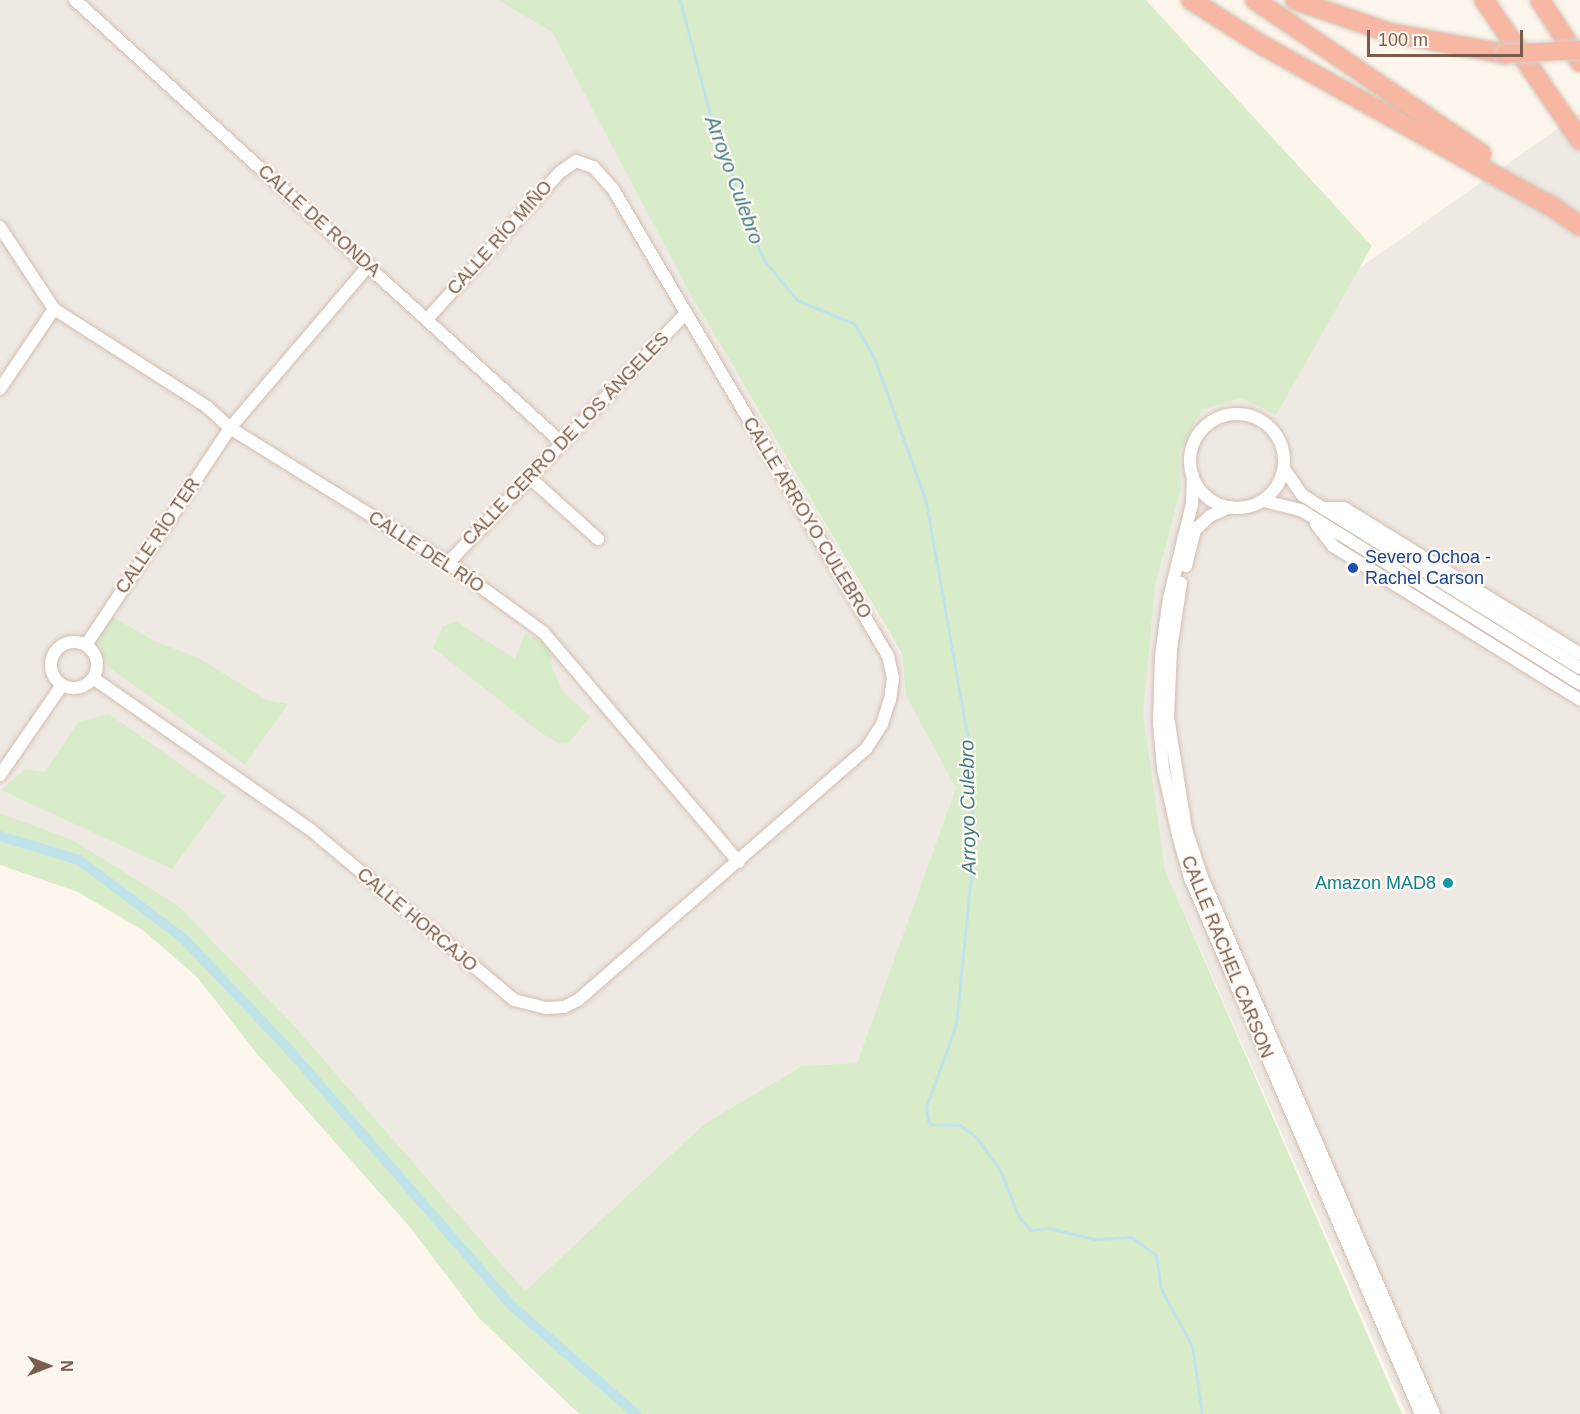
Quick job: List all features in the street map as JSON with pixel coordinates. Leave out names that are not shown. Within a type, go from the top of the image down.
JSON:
[{"type":"highway","points":[[1191,0],[1262,45],[1556,209]]},
{"type":"highway","points":[[1255,0],[1580,226]]},
{"type":"highway","points":[[1295,0],[1391,33],[1504,54],[1580,50]]},
{"type":"highway","points":[[1484,0],[1580,140]]},
{"type":"highway","points":[[1540,0],[1580,62]]},
{"type":"street","name":"CALLE DE RONDA","points":[[75,0],[369,265],[562,443]]},
{"type":"street","name":"CALLE ARROYO CULEBRO","points":[[576,161],[593,167],[613,189],[888,656],[893,678],[882,724],[866,749],[739,862]]},
{"type":"street","name":"CALLE RÍO MIÑO","points":[[427,319],[560,172],[576,161]]},
{"type":"street","points":[[0,227],[54,309],[0,389]]},
{"type":"street","name":"CALLE RÍO TER","points":[[86,645],[230,428],[369,265]]},
{"type":"street","name":"CALLE DEL RÍO","points":[[54,309],[207,407],[230,428],[447,563],[543,632],[739,862]]},
{"type":"street","name":"CALLE CERRO DE LOS ÁNGELES","points":[[447,563],[686,314]]},
{"type":"street","points":[[1236,414],[1269,426],[1282,446],[1284,469],[1278,487],[1264,501],[1250,507],[1228,508],[1212,501],[1193,476],[1190,454],[1195,439],[1206,426],[1236,414]]},
{"type":"street","points":[[1284,469],[1302,495],[1580,668]]},
{"type":"street","name":"CALLE RACHEL CARSON","points":[[1193,476],[1192,504],[1169,598],[1161,656],[1160,734],[1178,835],[1190,878],[1421,1414]]},
{"type":"street","points":[[529,477],[598,540]]},
{"type":"street","points":[[1264,501],[1283,503],[1310,516],[1580,684]]},
{"type":"street","name":"CALLE RACHEL CARSON","points":[[1228,508],[1210,516],[1195,530],[1178,594],[1171,649],[1168,717],[1186,829],[1202,877],[1434,1414]]},
{"type":"street","points":[[1323,508],[1344,508],[1580,654]]},
{"type":"street","points":[[1310,516],[1333,546],[1580,700]]},
{"type":"street","points":[[65,643],[86,645],[95,656],[93,678],[75,688],[63,685],[51,667],[54,653],[65,643]]},
{"type":"street","name":"CALLE HORCAJO","points":[[93,678],[312,831],[471,967],[514,1000],[529,1006],[564,1007],[578,1000],[739,862]]},
{"type":"street","points":[[0,775],[63,685]]},
{"type":"shaded area","points":[[0,0],[498,0],[552,31],[688,290],[902,656],[906,696],[957,788],[857,1063],[802,1066],[704,1124],[525,1291],[291,1022],[179,906],[71,839],[0,813]]},
{"type":"shaded area","points":[[1580,113],[1580,1414],[1406,1414],[1165,870],[1142,718],[1155,586],[1181,489],[1179,453],[1202,410],[1241,398],[1276,415],[1358,269]]},
{"type":"green space","points":[[498,0],[1146,0],[1372,246],[1276,415],[1241,398],[1202,410],[1179,453],[1181,489],[1155,586],[1143,714],[1165,870],[1402,1414],[579,1414],[480,1319],[408,1225],[258,1055],[197,977],[144,931],[78,892],[0,865],[0,813],[71,839],[179,906],[291,1022],[525,1291],[704,1124],[802,1066],[857,1063],[956,788],[906,696],[902,654],[688,290],[552,32]]},
{"type":"green space","points":[[113,617],[154,641],[199,658],[266,700],[288,704],[245,765],[107,666],[98,641]]},
{"type":"green space","points":[[456,621],[515,659],[525,634],[550,641],[552,667],[562,690],[590,717],[569,743],[559,744],[540,732],[433,648],[442,627]]},
{"type":"green space","points":[[109,714],[226,796],[172,869],[1,790],[25,769],[45,772],[78,722]]},
{"type":"waterway","name":"Arroyo Culebro","points":[[680,0],[719,150],[729,163],[740,206],[763,259],[797,300],[855,324],[875,360],[926,502],[971,756],[973,855],[956,1025],[926,1107],[928,1120],[930,1124],[960,1125],[976,1137],[1000,1170],[1018,1215],[1030,1230],[1048,1228],[1095,1239],[1131,1237],[1156,1255],[1161,1289],[1192,1346],[1202,1414]]},
{"type":"waterway","points":[[0,836],[79,860],[183,938],[291,1052],[511,1305],[636,1414]]},
{"type":"place","name":"Severo Ochoa - Rachel Carson","points":[[1353,568]]},
{"type":"place","name":"Amazon MAD8","points":[[1448,883]]}]
